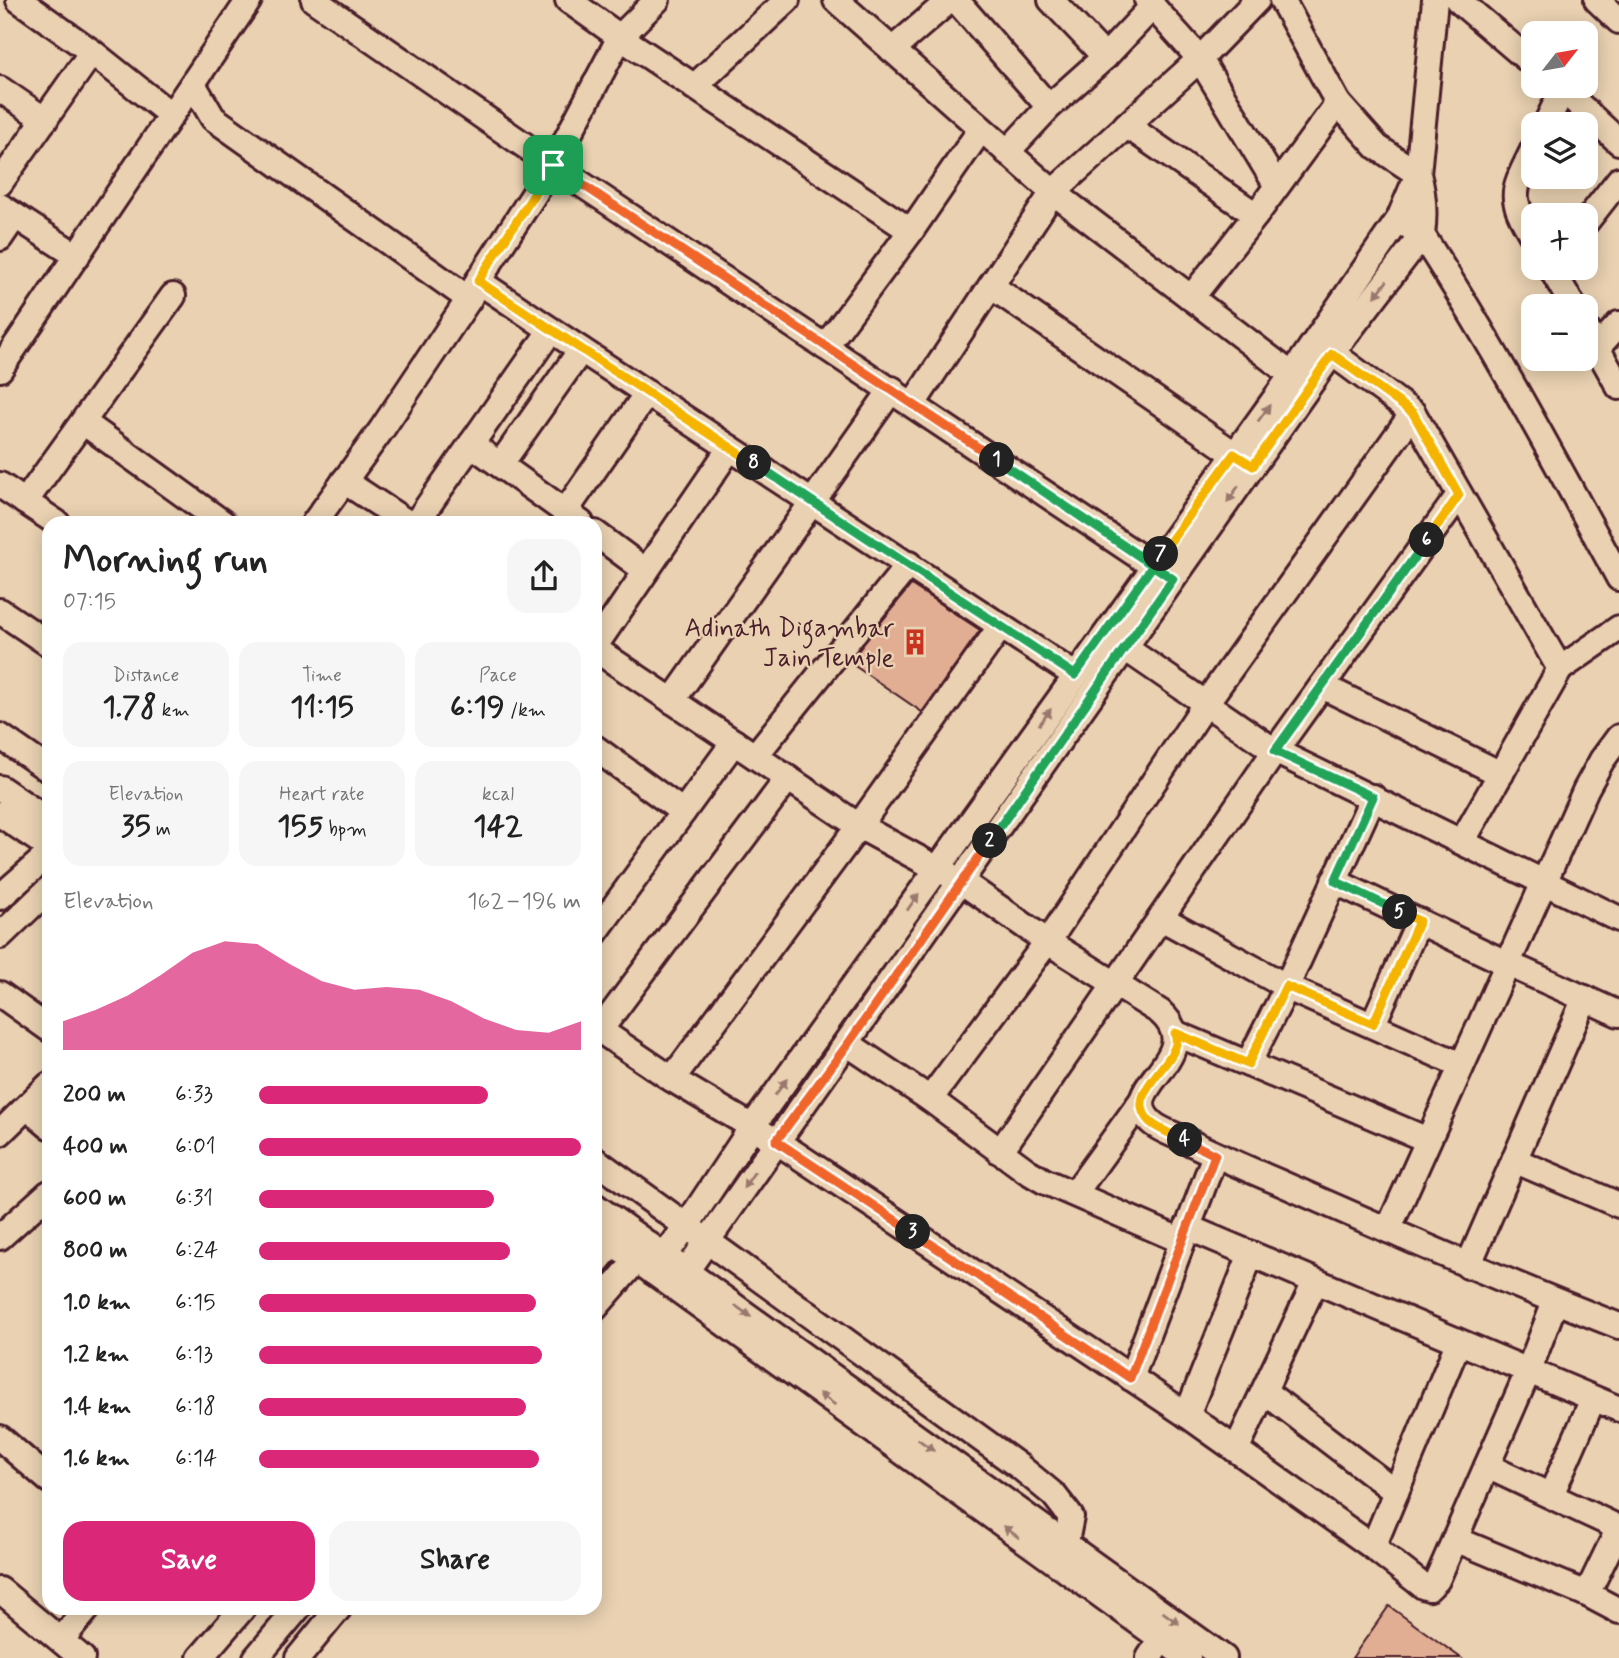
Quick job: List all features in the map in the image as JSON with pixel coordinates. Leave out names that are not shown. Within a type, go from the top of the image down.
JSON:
[{"type":"street","points":[[19,0],[92,52],[213,118],[473,290],[551,330],[1075,675]]},
{"type":"street","points":[[0,369],[249,0]]},
{"type":"street","points":[[314,0],[553,165],[1163,572]]},
{"type":"street","points":[[568,0],[911,232]]},
{"type":"street","points":[[319,516],[382,429],[553,165],[620,37],[657,0]]},
{"type":"street","points":[[694,87],[787,0]]},
{"type":"street","points":[[836,0],[1053,192],[1292,375]]},
{"type":"street","points":[[892,50],[950,0]]},
{"type":"street","points":[[956,0],[1049,107]]},
{"type":"street","points":[[1051,0],[1105,57]]},
{"type":"street","points":[[913,404],[1053,192],[1200,59],[1257,0]]},
{"type":"street","points":[[602,1302],[687,1225],[752,1127],[1075,675],[1163,572],[1243,460],[1332,354],[1422,235],[1425,216],[1418,174],[1377,147],[1338,103],[1282,0]]},
{"type":"street","points":[[1597,0],[1619,20]]},
{"type":"street","points":[[1243,460],[1292,375],[1399,219],[1418,174],[1439,2],[1521,56]]},
{"type":"street","points":[[1007,152],[1049,107],[1105,57],[1150,3],[1200,59],[1277,186]]},
{"type":"street","points":[[0,183],[92,52]]},
{"type":"street","points":[[0,89],[45,120]]},
{"type":"street","points":[[1573,98],[1619,142]]},
{"type":"street","points":[[1191,298],[1338,103]]},
{"type":"street","points":[[1126,125],[1256,215]]},
{"type":"street","points":[[825,346],[911,232],[981,128]]},
{"type":"street","points":[[1521,175],[1514,197],[1521,216]]},
{"type":"street","points":[[1598,207],[1619,180]]},
{"type":"street","points":[[0,238],[8,211],[77,256]]},
{"type":"street","points":[[1399,219],[1422,235],[1465,302],[1619,578]]},
{"type":"street","points":[[991,286],[1243,460]]},
{"type":"street","points":[[25,502],[173,296]]},
{"type":"street","points":[[1598,334],[1619,324]]},
{"type":"street","points":[[420,516],[551,330]]},
{"type":"street","points":[[500,465],[581,350]]},
{"type":"street","points":[[1598,350],[1619,387]]},
{"type":"street","points":[[1332,354],[1413,413],[1560,669]]},
{"type":"street","points":[[672,701],[892,389]]},
{"type":"street","points":[[574,516],[647,393]]},
{"type":"street","points":[[930,1099],[1048,942],[1206,703],[1413,413]]},
{"type":"street","points":[[83,422],[213,516]]},
{"type":"street","points":[[471,444],[572,516]]},
{"type":"street","points":[[602,636],[730,448]]},
{"type":"street","points":[[344,481],[397,516]]},
{"type":"street","points":[[0,485],[46,516]]},
{"type":"street","points":[[1000,1152],[1275,751],[1459,495]]},
{"type":"street","points":[[602,538],[646,570]]},
{"type":"street","points":[[755,756],[909,564]]},
{"type":"street","points":[[681,1279],[1125,649],[1163,572]]},
{"type":"street","points":[[0,611],[42,639]]},
{"type":"street","points":[[672,1079],[859,826],[1001,625]]},
{"type":"street","points":[[1462,842],[1560,669],[1619,628]]},
{"type":"street","points":[[1125,649],[1275,751],[1619,919]]},
{"type":"street","points":[[602,652],[859,826],[962,882],[1048,942],[1170,1020],[1176,1045],[1142,1100],[1075,1193]]},
{"type":"street","points":[[1322,686],[1501,774]]},
{"type":"street","points":[[0,736],[42,765]]},
{"type":"street","points":[[1388,1230],[1586,789],[1619,737]]},
{"type":"street","points":[[602,918],[734,742]]},
{"type":"street","points":[[602,753],[683,812]]},
{"type":"street","points":[[602,1034],[788,778]]},
{"type":"street","points":[[0,788],[42,816]]},
{"type":"street","points":[[1248,1064],[1373,797]]},
{"type":"street","points":[[0,814],[42,842]]},
{"type":"street","points":[[0,897],[42,860]]},
{"type":"street","points":[[1335,881],[1619,1014]]},
{"type":"street","points":[[0,936],[42,896]]},
{"type":"street","points":[[1160,918],[1286,986],[1461,1065]]},
{"type":"street","points":[[1373,1024],[1419,921]]},
{"type":"street","points":[[0,994],[42,1024]]},
{"type":"street","points":[[1468,1266],[1585,998]]},
{"type":"street","points":[[1175,1033],[1428,1140]]},
{"type":"street","points":[[602,1038],[776,1141],[1187,1415],[1429,1588],[1437,1580],[1528,1372],[1555,1302]]},
{"type":"street","points":[[848,1044],[1044,1181],[1184,1234],[1251,1254],[1619,1409]]},
{"type":"street","points":[[0,1133],[42,1093]]},
{"type":"street","points":[[1142,1100],[1144,1113],[1152,1124],[1215,1155],[1468,1266],[1555,1302],[1618,1324]]},
{"type":"street","points":[[28,1108],[42,1120]]},
{"type":"street","points":[[1130,1378],[1215,1155]]},
{"type":"street","points":[[1514,1160],[1619,1205]]},
{"type":"street","points":[[602,1165],[947,1412],[1054,1494],[1071,1517],[1065,1558]]},
{"type":"street","points":[[0,1237],[42,1198]]},
{"type":"street","points":[[602,1218],[611,1234],[681,1279],[1065,1558],[1224,1658]]},
{"type":"street","points":[[602,1251],[611,1234]]},
{"type":"street","points":[[1187,1415],[1251,1254]]},
{"type":"street","points":[[1236,1450],[1315,1282]]},
{"type":"street","points":[[1373,1547],[1458,1343]]},
{"type":"street","points":[[1265,1392],[1396,1492]]},
{"type":"street","points":[[1551,1496],[1593,1399]]},
{"type":"street","points":[[0,1438],[42,1474]]},
{"type":"street","points":[[1487,1466],[1619,1528],[1587,1594]]},
{"type":"street","points":[[1455,1539],[1587,1594],[1619,1611]]},
{"type":"street","points":[[1110,1588],[1155,1648],[1188,1658]]},
{"type":"street","points":[[0,1590],[82,1658]]},
{"type":"street","points":[[61,1640],[82,1615]]},
{"type":"street","points":[[200,1658],[237,1615]]},
{"type":"street","points":[[256,1658],[292,1615]]},
{"type":"street","points":[[298,1658],[333,1615]]},
{"type":"building","name":"Adinath Digambar Jain Temple","points":[[911,585],[980,630],[922,712],[849,662]]},
{"type":"building","points":[[1389,1606],[1461,1658],[1352,1658]]},
{"type":"place","name":"Adinath Digambar Jain Temple","points":[[915,642]]},
{"type":"route","points":[[553,165],[478,281],[1075,675],[1153,565],[1234,454],[1253,466],[1332,354],[1413,413],[1459,495],[1275,751],[1373,797],[1335,881],[1419,921],[1373,1024],[1286,986],[1248,1064],[1175,1033],[1176,1045],[1142,1100],[1144,1113],[1152,1124],[1215,1155],[1130,1378],[776,1141],[848,1044],[1173,579],[1153,565],[892,389],[553,165]]}]
